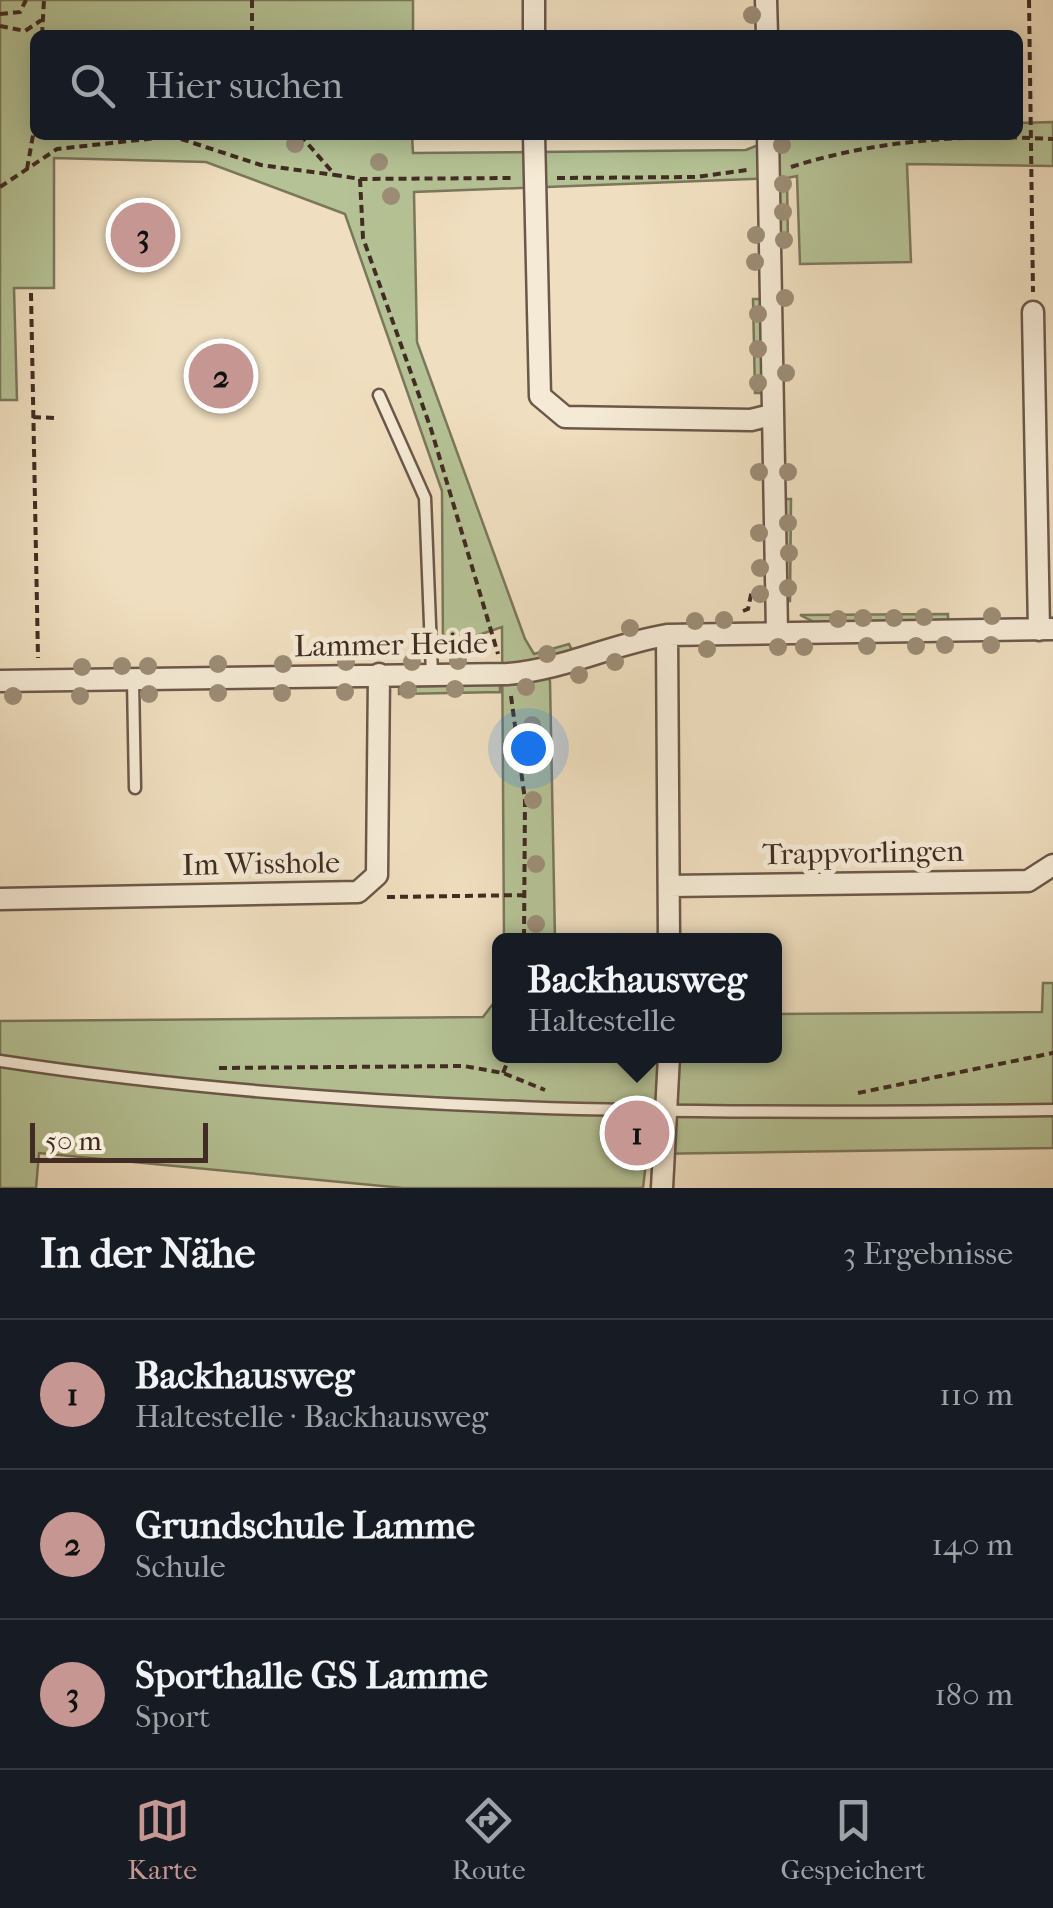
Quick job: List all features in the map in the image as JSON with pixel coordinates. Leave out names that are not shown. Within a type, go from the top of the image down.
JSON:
[{"type":"street","points":[[534,0],[534,30]]},
{"type":"street","points":[[766,0],[767,30]]},
{"type":"street","points":[[534,140],[540,396],[565,417],[751,420],[771,415]]},
{"type":"street","points":[[768,140],[777,632]]},
{"type":"street","name":"Lammer Heide","points":[[0,681],[507,674],[546,669],[632,641],[666,635],[1046,629],[1033,312]]},
{"type":"street","points":[[666,635],[669,933]]},
{"type":"street","name":"Im Wisshole","points":[[0,899],[358,892],[376,874],[379,674]]},
{"type":"street","name":"Trappvorlingen","points":[[669,886],[1028,881],[1053,865]]},
{"type":"street","points":[[662,1188],[669,1063]]},
{"type":"lane","points":[[379,395],[426,498],[432,674]]},
{"type":"lane","points":[[133,680],[135,788]]},
{"type":"lane","points":[[0,1061],[160,1086],[424,1104],[668,1114],[1053,1110]]},
{"type":"path","points":[[0,14],[20,12],[26,0]]},
{"type":"path","points":[[40,30],[44,0]]},
{"type":"path","points":[[252,0],[252,30]]},
{"type":"path","points":[[1029,0],[1033,312]]},
{"type":"path","points":[[25,31],[43,19]]},
{"type":"path","points":[[0,26],[30,32]]},
{"type":"path","points":[[1023,138],[1053,138]]},
{"type":"path","points":[[27,169],[32,140]]},
{"type":"path","points":[[0,187],[57,149],[119,140]]},
{"type":"path","points":[[191,140],[260,164],[360,179],[696,176],[791,167],[849,148],[995,140]]},
{"type":"path","points":[[304,140],[335,174]]},
{"type":"path","points":[[360,179],[363,238],[431,428],[507,674],[524,800],[524,933]]},
{"type":"path","points":[[31,293],[38,658]]},
{"type":"path","points":[[33,417],[54,418]]},
{"type":"path","points":[[358,892],[386,897],[526,895]]},
{"type":"path","points":[[841,1095],[926,1082],[1053,1052]]},
{"type":"path","points":[[503,1073],[507,1063]]},
{"type":"path","points":[[212,1068],[428,1065],[503,1073],[553,1094]]},
{"type":"green space","points":[[0,0],[413,0],[413,30],[30,30],[30,140],[412,140],[413,153],[746,150],[771,140],[1023,140],[1023,123],[1053,122],[1053,166],[907,164],[911,262],[800,264],[797,176],[787,178],[788,245],[780,245],[778,178],[414,192],[417,342],[525,639],[534,654],[569,644],[572,650],[538,661],[550,681],[555,933],[504,933],[502,627],[443,647],[442,491],[345,214],[206,162],[54,158],[54,288],[14,288],[17,400],[0,400]]},
{"type":"green space","points":[[753,299],[760,299],[762,393],[755,393]]},
{"type":"green space","points":[[784,499],[791,499],[790,602],[785,591]]},
{"type":"green space","points":[[948,614],[948,620],[814,622],[800,615]]},
{"type":"green space","points":[[500,684],[500,692],[399,694],[399,687]]},
{"type":"green space","points":[[1043,983],[1053,983],[1053,1148],[647,1154],[643,1188],[403,1188],[39,1153],[36,1188],[0,1188],[0,1021],[483,1017],[492,1005],[492,1063],[782,1063],[782,1014],[1042,1012]]},
{"type":"place","name":"Sporthalle GS Lamme","points":[[143,235]]},
{"type":"place","name":"Grundschule Lamme","points":[[221,376]]},
{"type":"place","name":"Backhausweg","points":[[637,1133]]}]
